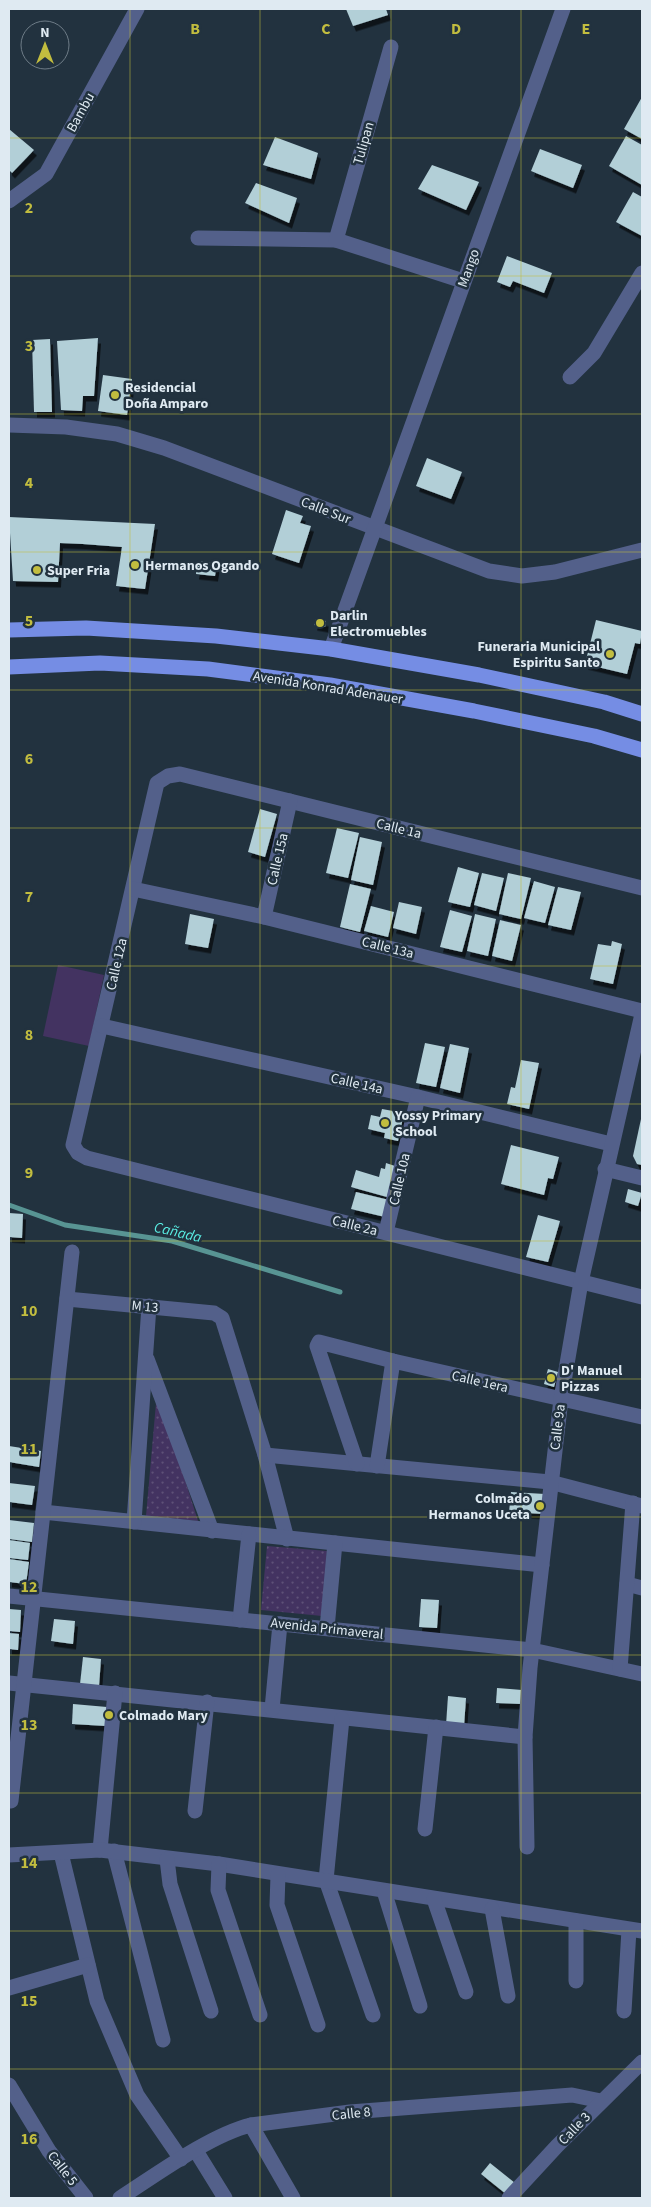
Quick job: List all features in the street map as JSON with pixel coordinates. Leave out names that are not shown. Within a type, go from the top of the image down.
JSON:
[{"type":"main road","points":[[9,630],[86,628],[216,636],[331,649],[479,675],[604,702],[642,714]]},
{"type":"main road","name":"Avenida Konrad Adenauer","points":[[9,667],[100,663],[208,670],[330,685],[474,711],[594,736],[642,750]]},
{"type":"street","name":"Bambu","points":[[9,202],[46,174],[137,9]]},
{"type":"street","name":"Mango","points":[[331,649],[563,9]]},
{"type":"street","name":"Tulipan","points":[[336,240],[391,47]]},
{"type":"street","points":[[198,238],[336,240],[463,281]]},
{"type":"street","points":[[570,377],[594,353],[642,274]]},
{"type":"street","name":"Calle Sur","points":[[9,425],[66,427],[117,434],[164,448],[489,571],[522,576],[555,572],[642,550]]},
{"type":"street","name":"Calle 1a","points":[[157,783],[168,776],[180,774],[642,888]]},
{"type":"street","name":"Calle 12a","points":[[73,1145],[157,783]]},
{"type":"street","name":"Calle 15a","points":[[264,917],[290,801]]},
{"type":"street","name":"Calle 13a","points":[[133,889],[264,917],[642,1012]]},
{"type":"street","name":"Calle 9a","points":[[527,1847],[525,1737],[532,1650],[561,1398],[581,1282],[611,1144],[637,1057],[642,1012]]},
{"type":"street","name":"Calle 14a","points":[[102,1026],[418,1097],[611,1144]]},
{"type":"street","name":"Calle 10a","points":[[386,1232],[418,1097]]},
{"type":"street","name":"Calle 2a","points":[[73,1145],[78,1153],[87,1158],[642,1297]]},
{"type":"street","points":[[606,1170],[642,1178]]},
{"type":"street","points":[[11,1801],[12,1763],[34,1599],[72,1252]]},
{"type":"street","name":"M 13","points":[[67,1299],[214,1313],[222,1318],[265,1455]]},
{"type":"street","points":[[134,1522],[149,1306]]},
{"type":"street","name":"Calle 1era","points":[[357,1464],[317,1346],[319,1342],[393,1361],[642,1417]]},
{"type":"street","points":[[145,1354],[212,1530]]},
{"type":"street","points":[[377,1466],[393,1361]]},
{"type":"street","points":[[287,1539],[265,1455],[550,1482],[637,1505],[627,1584],[620,1669]]},
{"type":"street","points":[[43,1512],[287,1539],[542,1564]]},
{"type":"street","points":[[240,1620],[249,1534]]},
{"type":"street","points":[[327,1628],[335,1543]]},
{"type":"street","points":[[627,1584],[642,1588]]},
{"type":"street","name":"Avenida Primaveral","points":[[9,1596],[532,1650],[642,1674]]},
{"type":"street","points":[[272,1709],[280,1624]]},
{"type":"street","points":[[9,1683],[207,1702],[342,1719],[525,1737]]},
{"type":"street","points":[[115,1694],[107,1850],[163,2040]]},
{"type":"street","points":[[196,1811],[207,1702]]},
{"type":"street","points":[[342,1719],[326,1880],[372,2015]]},
{"type":"street","points":[[425,1830],[436,1728]]},
{"type":"street","points":[[9,1855],[107,1850],[166,1859],[219,1864],[278,1875],[326,1880],[492,1909],[636,1930],[624,2011]]},
{"type":"street","points":[[61,1853],[97,2001],[137,2095],[181,2159]]},
{"type":"street","points":[[166,1859],[170,1884],[211,2011]]},
{"type":"street","points":[[219,1864],[218,1890],[260,2015]]},
{"type":"street","points":[[278,1875],[277,1905],[318,2025]]},
{"type":"street","points":[[384,1891],[420,2006]]},
{"type":"street","points":[[434,1899],[466,1992]]},
{"type":"street","points":[[492,1909],[508,1996]]},
{"type":"street","points":[[576,1922],[576,1981]]},
{"type":"street","points":[[9,1988],[88,1965]]},
{"type":"street","name":"Calle 3","points":[[510,2198],[601,2101],[642,2062]]},
{"type":"street","name":"Calle 5","points":[[9,2085],[49,2150],[86,2198]]},
{"type":"street","name":"Calle 8","points":[[120,2198],[181,2159],[237,2128],[251,2125],[350,2112],[572,2095],[601,2101]]},
{"type":"street","points":[[251,2125],[293,2198]]},
{"type":"street","points":[[196,2151],[225,2198]]},
{"type":"shaded area","points":[[58,965],[104,975],[89,1046],[43,1036]]},
{"type":"shaded area","points":[[157,1392],[198,1521],[146,1516]]},
{"type":"shaded area","points":[[267,1546],[327,1551],[322,1616],[261,1610]]},
{"type":"building","points":[[346,9],[386,9],[388,15],[353,26]]},
{"type":"building","points":[[642,97],[642,139],[624,129]]},
{"type":"building","points":[[9,129],[34,150],[12,173],[9,170]]},
{"type":"building","points":[[626,136],[642,145],[642,185],[609,166]]},
{"type":"building","points":[[275,137],[318,153],[311,179],[263,165]]},
{"type":"building","points":[[540,149],[582,165],[573,188],[531,171]]},
{"type":"building","points":[[432,165],[479,182],[466,210],[418,189]]},
{"type":"building","points":[[256,183],[297,198],[289,223],[245,203]]},
{"type":"building","points":[[633,192],[642,197],[642,236],[616,222]]},
{"type":"building","points":[[507,256],[552,273],[544,293],[513,281],[510,287],[497,282]]},
{"type":"building","points":[[98,338],[94,396],[83,396],[82,411],[61,410],[57,341]]},
{"type":"building","points":[[50,339],[52,412],[34,412],[32,340]]},
{"type":"building","name":"Residencial Doña Amparo","points":[[103,375],[132,379],[127,415],[98,411]]},
{"type":"building","points":[[427,458],[462,472],[451,499],[416,486]]},
{"type":"building","points":[[286,510],[303,516],[300,523],[311,526],[299,563],[272,554]]},
{"type":"building","points":[[9,517],[155,524],[145,589],[116,586],[122,547],[83,544],[60,543],[58,582],[13,581]]},
{"type":"building","points":[[198,561],[217,563],[215,576],[196,574]]},
{"type":"building","name":"Darlin Electromuebles","points":[[316,619],[326,621],[325,627],[314,625]]},
{"type":"building","name":"Funeraria Municipal Espiritu Santo","points":[[596,620],[642,631],[640,644],[635,643],[627,674],[585,664]]},
{"type":"building","points":[[260,809],[277,814],[265,857],[248,852]]},
{"type":"building","points":[[337,828],[359,833],[348,878],[326,873]]},
{"type":"building","points":[[360,837],[382,842],[373,885],[351,880]]},
{"type":"building","points":[[458,867],[479,873],[470,907],[448,902]]},
{"type":"building","points":[[482,873],[504,878],[496,911],[474,905]]},
{"type":"building","points":[[508,873],[531,878],[521,919],[499,914]]},
{"type":"building","points":[[534,881],[555,887],[545,923],[524,918]]},
{"type":"building","points":[[350,884],[371,889],[360,932],[340,927]]},
{"type":"building","points":[[558,887],[581,892],[571,930],[548,925]]},
{"type":"building","points":[[399,902],[422,907],[416,934],[393,928]]},
{"type":"building","points":[[371,906],[394,912],[388,937],[364,931]]},
{"type":"building","points":[[450,910],[472,916],[462,952],[440,947]]},
{"type":"building","points":[[190,914],[214,919],[208,948],[185,944]]},
{"type":"building","points":[[475,914],[496,919],[488,956],[467,951]]},
{"type":"building","points":[[500,920],[521,925],[512,961],[492,956]]},
{"type":"building","points":[[612,941],[622,944],[613,984],[590,979],[598,944],[611,946]]},
{"type":"building","points":[[425,1043],[445,1047],[436,1087],[416,1083]]},
{"type":"building","points":[[450,1044],[469,1048],[460,1093],[440,1088]]},
{"type":"building","points":[[521,1060],[539,1063],[529,1109],[507,1104],[511,1087],[515,1088]]},
{"type":"building","name":"Yossy Primary School","points":[[382,1109],[404,1113],[398,1141],[384,1138],[385,1133],[368,1129],[371,1115],[380,1117]]},
{"type":"building","points":[[641,1119],[642,1165],[637,1164],[633,1156]]},
{"type":"building","points":[[511,1145],[559,1157],[553,1179],[548,1178],[544,1195],[501,1184]]},
{"type":"building","points":[[386,1163],[395,1166],[387,1197],[351,1187],[356,1170],[379,1177],[381,1168],[385,1169]]},
{"type":"building","points":[[628,1189],[642,1193],[638,1206],[625,1202]]},
{"type":"building","points":[[356,1192],[389,1200],[385,1217],[351,1209]]},
{"type":"building","points":[[9,1213],[23,1214],[22,1238],[9,1237]]},
{"type":"building","points":[[538,1215],[560,1221],[548,1262],[526,1257]]},
{"type":"building","name":"D' Manuel Pizzas","points":[[548,1369],[558,1372],[554,1387],[544,1384]]},
{"type":"building","points":[[9,1446],[41,1451],[39,1467],[9,1462]]},
{"type":"building","points":[[9,1483],[35,1486],[32,1505],[9,1502]]},
{"type":"building","points":[[511,1492],[545,1494],[544,1514],[509,1512]]},
{"type":"building","points":[[9,1520],[34,1523],[32,1542],[9,1539]]},
{"type":"building","points":[[9,1540],[30,1543],[28,1560],[9,1558]]},
{"type":"building","points":[[9,1559],[29,1562],[26,1584],[9,1582]]},
{"type":"building","points":[[421,1599],[439,1600],[437,1628],[419,1627]]},
{"type":"building","points":[[9,1609],[21,1610],[20,1632],[9,1631]]},
{"type":"building","points":[[54,1619],[75,1621],[73,1644],[51,1641]]},
{"type":"building","points":[[9,1633],[19,1634],[18,1650],[9,1649]]},
{"type":"building","points":[[83,1657],[101,1659],[99,1686],[80,1684]]},
{"type":"building","points":[[497,1688],[522,1690],[521,1704],[496,1703]]},
{"type":"building","points":[[448,1696],[466,1698],[464,1726],[446,1725]]},
{"type":"building","points":[[73,1704],[107,1707],[106,1726],[72,1724]]},
{"type":"building","points":[[490,2163],[515,2183],[506,2194],[481,2174]]},
{"type":"waterway","name":"Cañada","points":[[9,1205],[65,1225],[172,1241],[340,1292]]},
{"type":"place","name":"Residencial Doña Amparo","points":[[115,395]]},
{"type":"place","name":"Hermanos Ogando","points":[[135,565]]},
{"type":"place","name":"Super Fria","points":[[37,570]]},
{"type":"place","name":"Darlin Electromuebles","points":[[320,623]]},
{"type":"place","name":"Funeraria Municipal Espiritu Santo","points":[[610,654]]},
{"type":"place","name":"Yossy Primary School","points":[[385,1123]]},
{"type":"place","name":"D' Manuel Pizzas","points":[[551,1378]]},
{"type":"place","name":"Colmado Hermanos Uceta","points":[[540,1506]]},
{"type":"place","name":"Colmado Mary","points":[[109,1715]]}]
